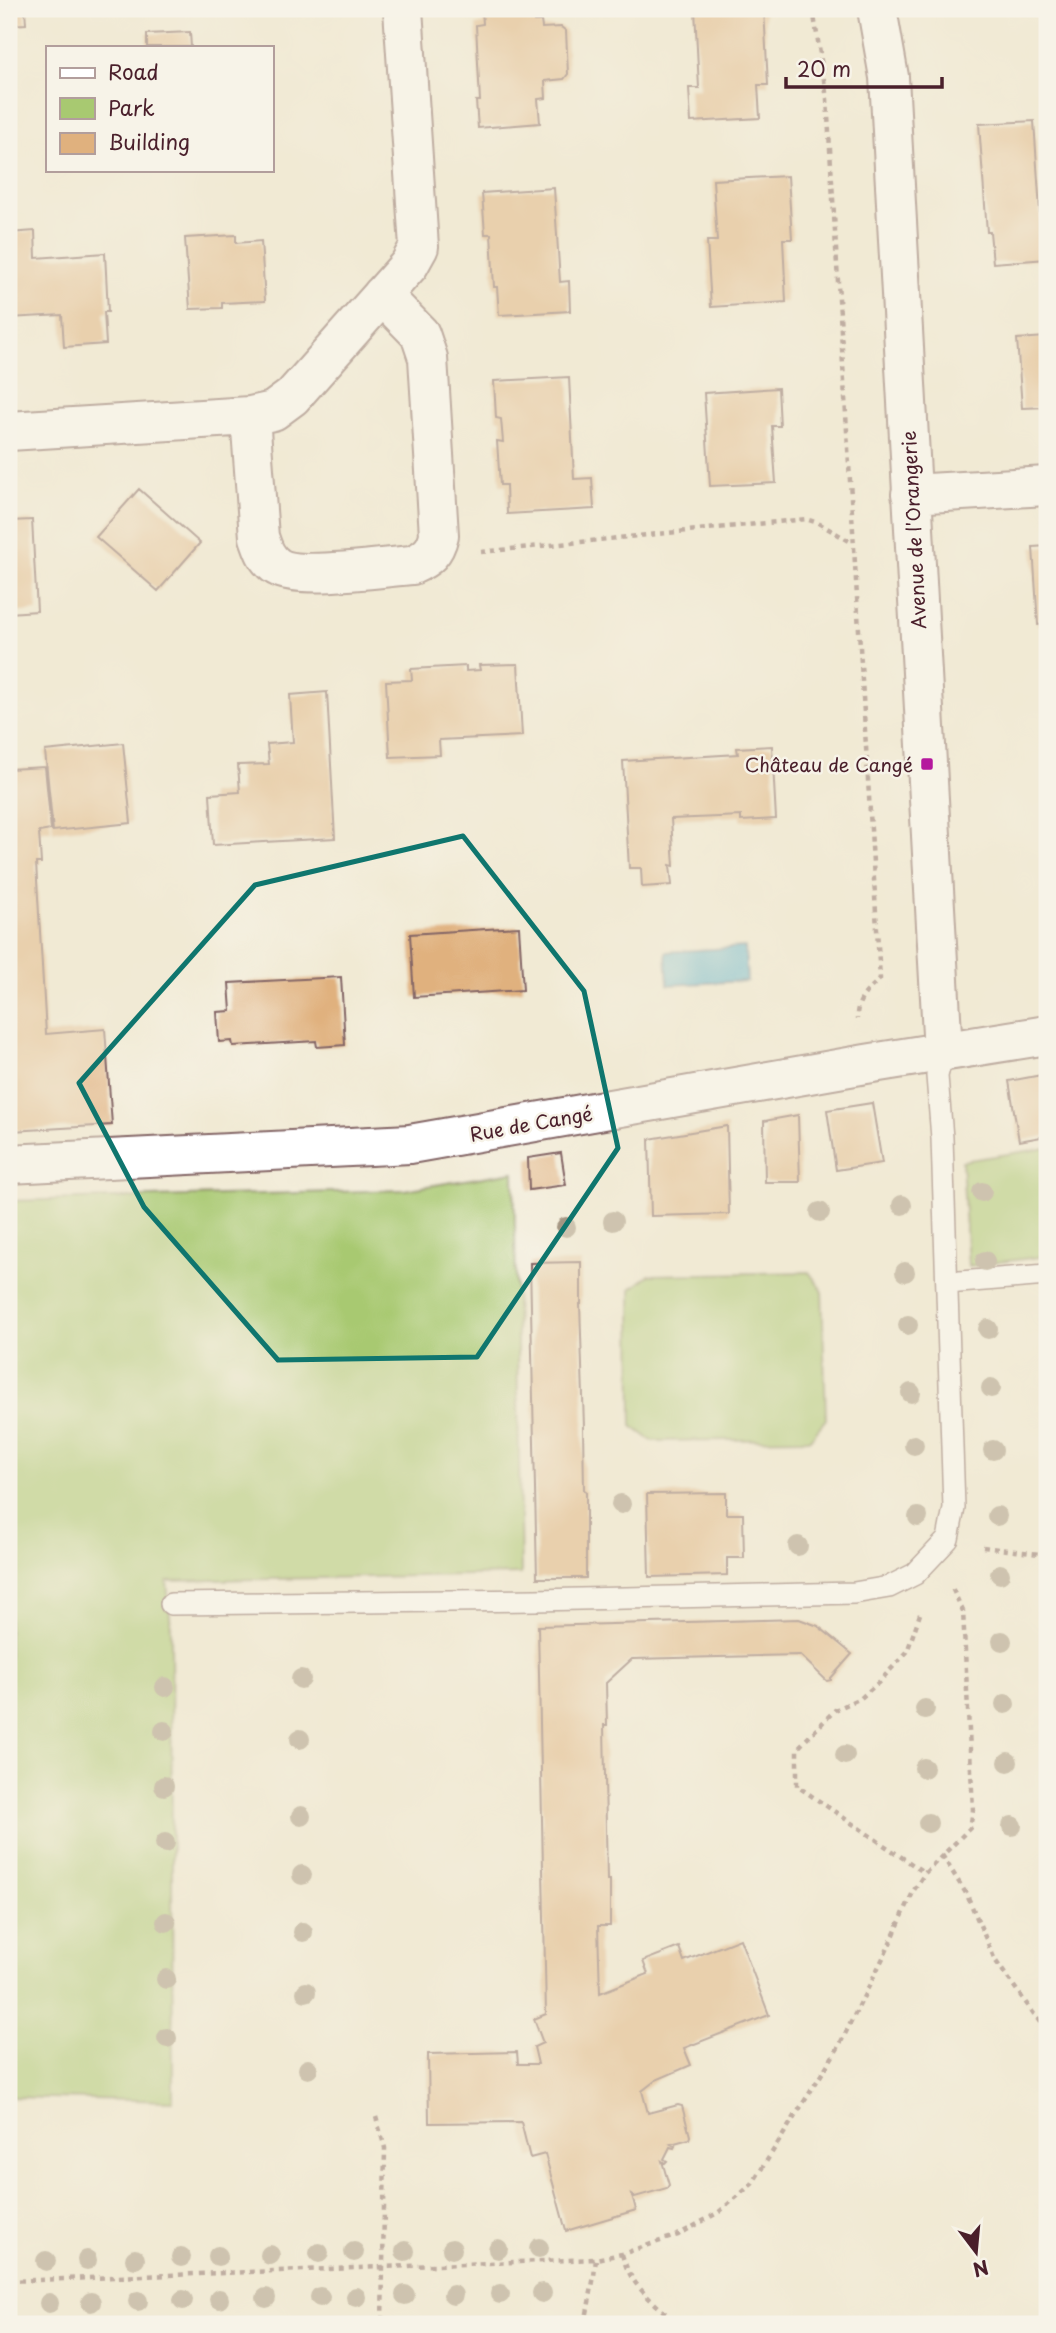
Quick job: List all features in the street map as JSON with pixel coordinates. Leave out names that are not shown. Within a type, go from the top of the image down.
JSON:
[{"type":"street","points":[[9,431],[250,416],[273,411],[292,397],[409,265],[419,247],[403,9]]},
{"type":"street","name":"Avenue de l'Orangerie","points":[[877,9],[888,77],[943,1052]]},
{"type":"street","points":[[250,416],[259,537],[265,556],[277,567],[299,573],[412,565],[435,550],[439,535],[428,358],[421,334],[382,295]]},
{"type":"street","points":[[911,494],[1047,486]]},
{"type":"street","name":"Rue de Cangé","points":[[9,1164],[410,1144],[1047,1035]]},
{"type":"lane","points":[[172,1604],[854,1593],[889,1587],[915,1574],[948,1538],[954,1508],[937,1076],[943,1052]]},
{"type":"lane","points":[[947,1283],[1047,1275]]},
{"type":"path","points":[[813,9],[827,99],[880,979],[862,995],[857,1009],[857,1028],[866,1064]]},
{"type":"path","points":[[435,550],[461,554],[806,519],[818,523],[853,544]]},
{"type":"path","points":[[948,1538],[980,1546],[1047,1555]]},
{"type":"path","points":[[9,2281],[596,2259],[622,2255],[678,2235],[719,2212],[752,2184],[838,2048],[925,1872],[970,1828],[974,1810],[962,1611],[954,1590],[927,1562]]},
{"type":"path","points":[[925,1872],[797,1786],[797,1749],[835,1710],[861,1698],[907,1652],[922,1607],[927,1562]]},
{"type":"path","points":[[942,1855],[967,1895],[995,1960],[1047,2032]]},
{"type":"path","points":[[376,2117],[385,2148],[382,2324]]},
{"type":"path","points":[[622,2255],[626,2270],[637,2287],[676,2324]]},
{"type":"path","points":[[585,2324],[596,2259]]},
{"type":"highlighted area","points":[[463,836],[584,991],[618,1148],[477,1357],[278,1360],[144,1207],[79,1083],[255,885]]},
{"type":"green space","points":[[1047,1148],[1047,1256],[968,1266],[962,1161]]},
{"type":"green space","points":[[514,1172],[521,1574],[167,1581],[171,1628],[173,2101],[9,2097],[9,1201],[404,1190]]},
{"type":"green space","points":[[809,1272],[822,1290],[826,1419],[810,1439],[652,1441],[632,1426],[631,1289],[649,1275]]},
{"type":"water","points":[[745,947],[747,981],[668,985],[666,952]]},
{"type":"building","points":[[9,9],[25,9],[26,24],[9,25]]},
{"type":"building","points":[[482,9],[533,9],[534,21],[541,21],[542,28],[561,27],[566,31],[568,74],[564,79],[545,81],[546,98],[538,99],[540,123],[478,128],[476,101],[480,101],[476,25],[483,24]]},
{"type":"building","points":[[695,9],[764,9],[768,85],[758,85],[760,118],[691,122],[689,88],[699,88]]},
{"type":"building","points":[[190,32],[191,46],[147,46],[147,34]]},
{"type":"building","points":[[1034,121],[1041,226],[1047,226],[1047,259],[993,263],[990,232],[987,232],[979,124]]},
{"type":"building","points":[[788,176],[792,239],[783,239],[786,302],[711,307],[707,241],[717,241],[713,180]]},
{"type":"building","points":[[554,188],[560,282],[569,281],[570,311],[499,315],[497,287],[494,287],[491,234],[485,234],[482,193]]},
{"type":"building","points":[[35,231],[36,258],[105,253],[108,312],[104,312],[106,344],[64,347],[62,315],[9,318],[9,233]]},
{"type":"building","points":[[236,235],[236,243],[261,241],[265,301],[222,303],[222,308],[190,309],[185,238]]},
{"type":"building","points":[[1047,337],[1047,407],[1022,408],[1017,339]]},
{"type":"building","points":[[569,377],[574,479],[592,478],[594,509],[507,514],[506,485],[500,485],[497,441],[503,442],[501,419],[496,418],[494,381]]},
{"type":"building","points":[[778,388],[780,426],[772,426],[776,483],[710,486],[704,393]]},
{"type":"building","points":[[139,489],[200,543],[158,591],[96,537]]},
{"type":"building","points":[[32,520],[37,611],[9,613],[9,521]]},
{"type":"building","points":[[1047,546],[1047,624],[1038,625],[1033,547]]},
{"type":"building","points":[[518,664],[522,736],[439,740],[440,755],[390,757],[386,681],[412,680],[411,669],[466,666],[466,671],[480,670],[479,665]]},
{"type":"building","points":[[327,692],[335,838],[213,845],[210,794],[240,792],[238,765],[269,764],[267,744],[293,742],[290,695]]},
{"type":"building","points":[[123,743],[131,823],[53,831],[45,751]]},
{"type":"building","points":[[772,746],[776,819],[741,821],[741,816],[671,819],[674,866],[670,865],[672,885],[642,887],[641,868],[629,868],[623,761],[738,754],[737,748]]},
{"type":"building","points":[[45,767],[51,830],[39,832],[41,863],[36,863],[46,1034],[105,1029],[112,1125],[12,1131],[9,1065],[9,769]]},
{"type":"building","points":[[519,927],[523,990],[414,997],[410,934]]},
{"type":"building","points":[[341,977],[345,1045],[317,1047],[316,1041],[233,1046],[232,1041],[219,1042],[217,1012],[231,1011],[229,983]]},
{"type":"building","points":[[1047,1074],[1047,1136],[1019,1141],[1009,1081]]},
{"type":"building","points":[[872,1103],[882,1163],[836,1170],[827,1110]]},
{"type":"building","points":[[798,1115],[800,1182],[765,1182],[764,1121]]},
{"type":"building","points":[[727,1126],[729,1214],[651,1216],[649,1139]]},
{"type":"building","points":[[561,1153],[566,1185],[529,1190],[528,1158]]},
{"type":"building","points":[[581,1262],[586,1578],[537,1578],[530,1263]]},
{"type":"building","points":[[726,1493],[726,1514],[743,1514],[744,1558],[727,1558],[727,1575],[649,1577],[647,1494]]},
{"type":"building","points":[[799,1619],[818,1626],[852,1654],[831,1680],[827,1681],[800,1655],[632,1659],[606,1683],[607,1725],[604,1725],[610,1926],[598,1926],[600,1993],[648,1974],[643,1961],[679,1947],[684,1961],[740,1939],[769,2015],[684,2048],[691,2065],[656,2080],[642,2091],[648,2113],[682,2106],[690,2136],[689,2139],[671,2144],[674,2148],[670,2147],[664,2159],[667,2161],[662,2161],[669,2185],[667,2188],[635,2197],[632,2195],[636,2210],[566,2231],[545,2154],[530,2158],[521,2122],[429,2123],[428,2054],[517,2052],[518,2064],[538,2064],[534,2047],[543,2043],[534,2019],[546,2014],[538,1626]]},
{"type":"place","name":"Château de Cangé","points":[[927,764]]}]
